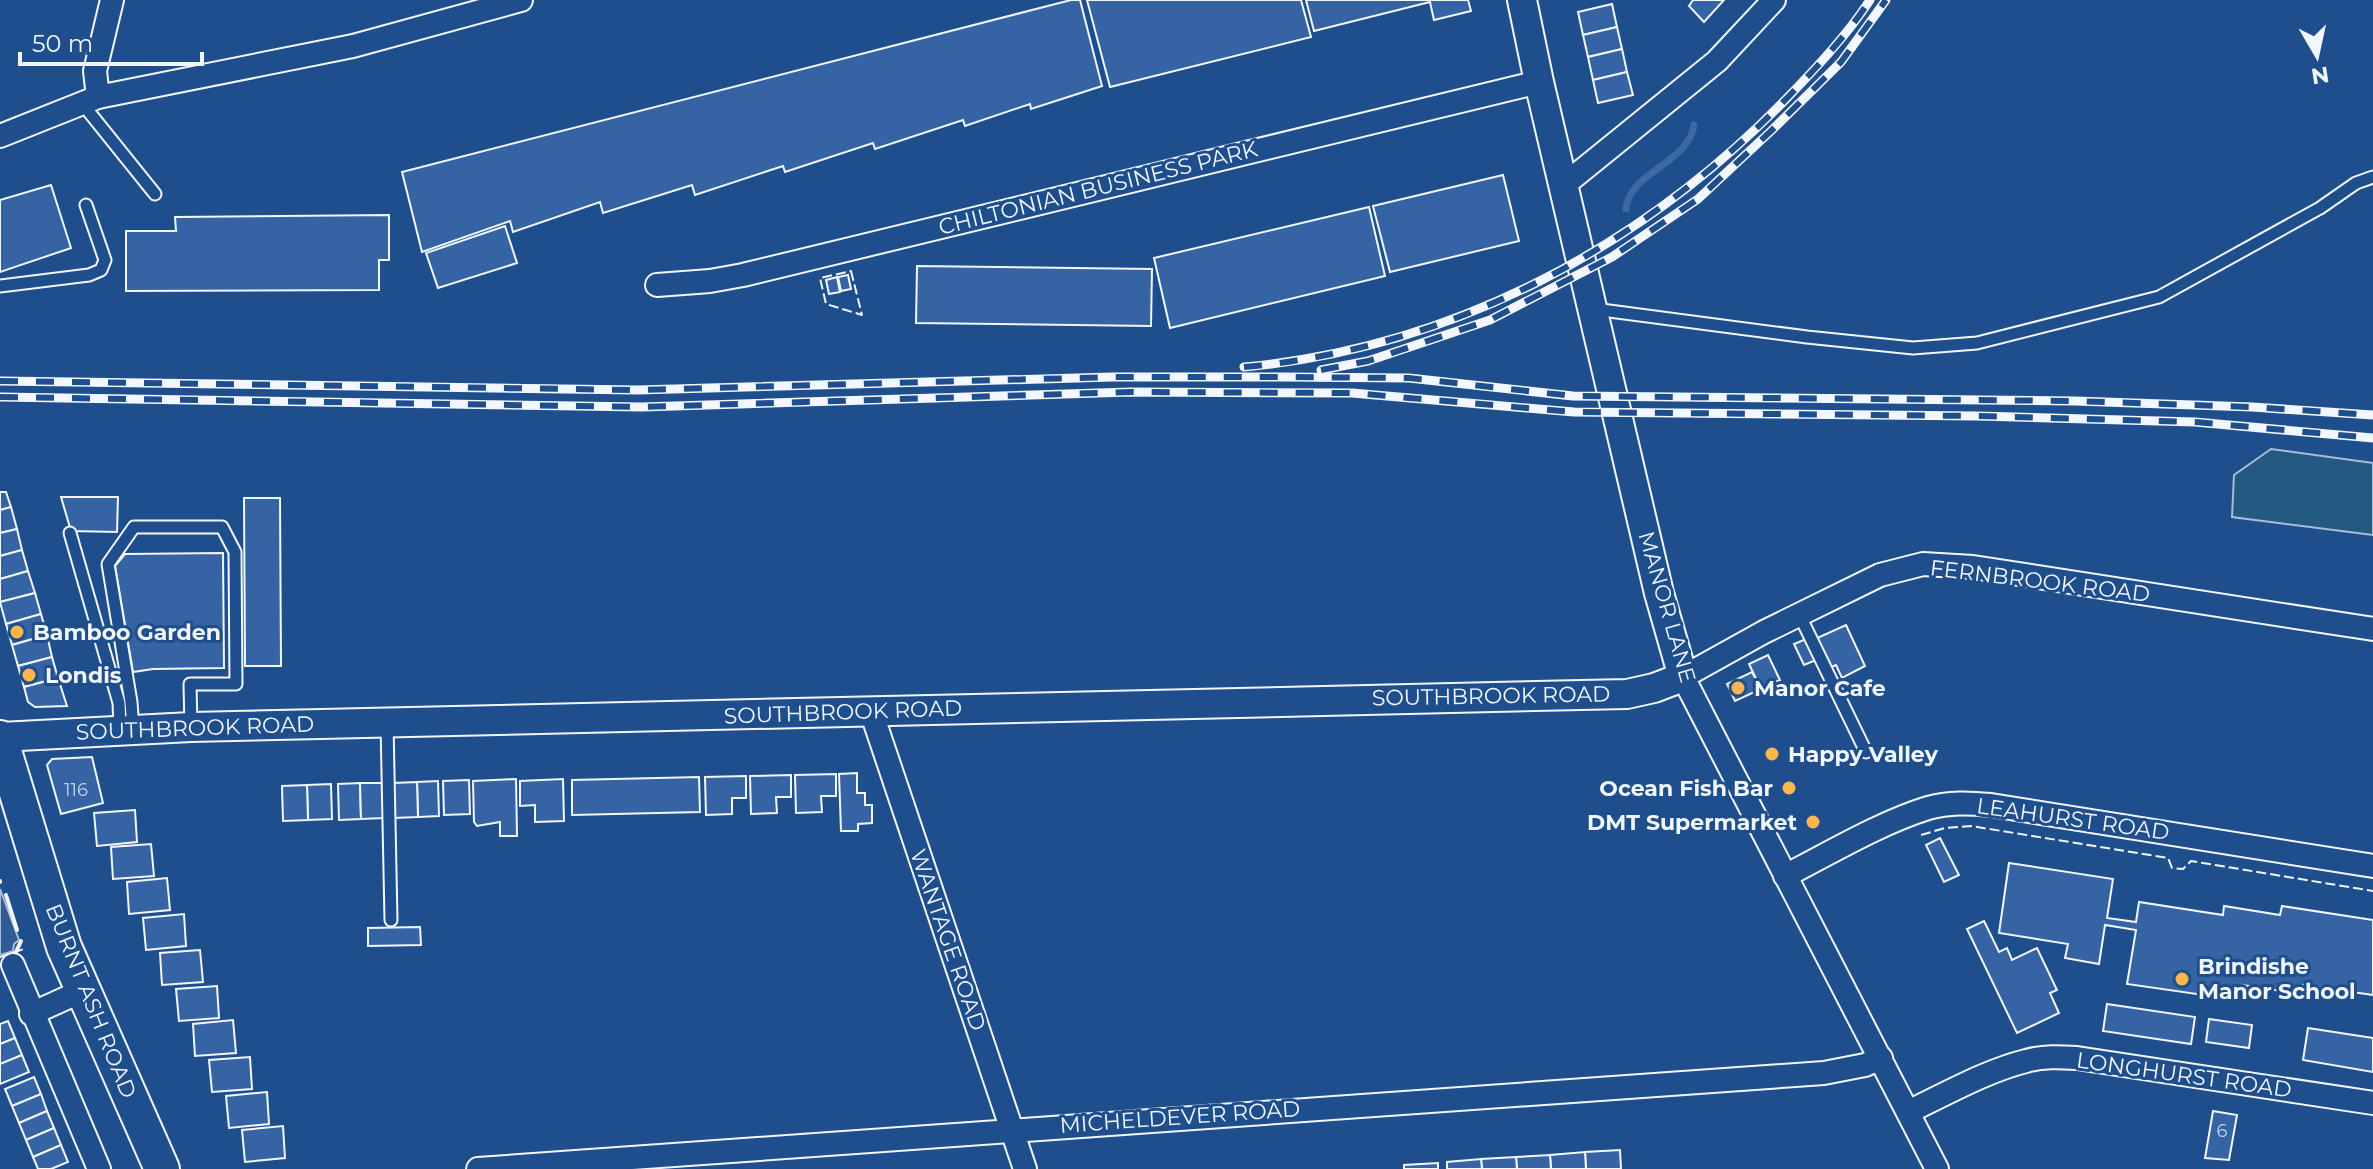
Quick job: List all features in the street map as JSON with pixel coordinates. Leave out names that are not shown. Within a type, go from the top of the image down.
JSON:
[{"type":"main road","name":"BURNT ASH ROAD","points":[[0,737],[64,947],[162,1169]]},
{"type":"street","points":[[90,100],[112,0]]},
{"type":"street","points":[[0,136],[90,100],[353,46],[521,0]]},
{"type":"street","name":"MANOR LANE","points":[[1522,0],[1659,593],[1683,677],[1937,1169]]},
{"type":"street","points":[[1564,185],[1669,103],[1717,61],[1774,0]]},
{"type":"street","name":"CHILTONIAN BUSINESS PARK","points":[[657,285],[699,283],[743,275],[1539,82]]},
{"type":"street","name":"FERNBROOK ROAD","points":[[1683,677],[1799,614],[1880,575],[1923,564],[1988,570],[2373,629]]},
{"type":"street","name":"SOUTHBROOK ROAD","points":[[0,737],[191,727],[1627,694],[1683,677]]},
{"type":"street","name":"WANTAGE ROAD","points":[[871,711],[1025,1169]]},
{"type":"street","name":"LEAHURST ROAD","points":[[1785,876],[1897,821],[1929,808],[1961,803],[2005,807],[2373,866]]},
{"type":"street","points":[[13,965],[31,1014],[99,1169]]},
{"type":"street","points":[[31,1014],[84,990]]},
{"type":"street","name":"LONGHURST ROAD","points":[[1908,1112],[2001,1069],[2027,1060],[2054,1057],[2373,1103]]},
{"type":"street","name":"MICHELDEVER ROAD","points":[[478,1169],[1824,1073],[1865,1065],[1881,1058]]},
{"type":"lane","points":[[90,100],[155,194]]},
{"type":"lane","points":[[1594,309],[1913,348],[1977,343],[2159,297],[2320,208],[2356,183],[2373,177]]},
{"type":"lane","points":[[0,286],[89,275],[101,270],[105,260],[86,205]]},
{"type":"lane","points":[[126,729],[131,702],[108,564],[134,527],[222,527],[235,552],[236,684],[190,684],[191,727]]},
{"type":"lane","points":[[70,533],[126,729]]},
{"type":"lane","points":[[1799,614],[1866,752]]},
{"type":"lane","points":[[387,723],[391,920]]},
{"type":"shaded area","points":[[2271,449],[2373,463],[2373,535],[2232,517],[2234,475]]},
{"type":"shaded area","points":[[0,889],[19,940],[14,944],[13,951],[0,955]]},
{"type":"building","points":[[1080,0],[1102,86],[1031,109],[1030,104],[965,126],[963,120],[875,149],[873,143],[785,172],[783,166],[695,195],[692,185],[603,213],[600,202],[513,232],[510,221],[422,252],[402,172]]},
{"type":"building","points":[[1087,0],[1301,0],[1311,37],[1110,87]]},
{"type":"building","points":[[1306,0],[1468,0],[1471,11],[1434,20],[1430,2],[1314,31]]},
{"type":"building","points":[[1693,0],[1724,0],[1704,22],[1689,6]]},
{"type":"building","points":[[1612,4],[1617,27],[1583,35],[1578,12]]},
{"type":"building","points":[[1617,27],[1622,49],[1588,57],[1583,35]]},
{"type":"building","points":[[1622,49],[1627,72],[1593,80],[1588,57]]},
{"type":"building","points":[[1627,72],[1633,95],[1598,103],[1593,80]]},
{"type":"building","points":[[1503,175],[1519,241],[1390,272],[1373,206]]},
{"type":"building","points":[[51,185],[71,248],[0,272],[0,200]]},
{"type":"building","points":[[1369,207],[1385,276],[1170,328],[1154,258]]},
{"type":"building","points":[[389,215],[389,260],[379,260],[379,290],[126,291],[126,231],[176,231],[175,217]]},
{"type":"building","points":[[505,226],[517,263],[438,288],[426,253]]},
{"type":"building","points":[[917,266],[1152,269],[1151,326],[916,323]]},
{"type":"building","points":[[848,275],[851,289],[841,291],[838,277]]},
{"type":"building","points":[[837,277],[840,292],[829,294],[826,280]]},
{"type":"building","points":[[0,492],[6,492],[11,507],[0,510]]},
{"type":"building","points":[[61,497],[118,497],[117,532],[71,531]]},
{"type":"building","points":[[244,498],[280,498],[281,666],[245,666]]},
{"type":"building","points":[[11,507],[17,529],[0,533],[0,510]]},
{"type":"building","points":[[17,529],[22,550],[0,556],[0,533]]},
{"type":"building","points":[[22,550],[28,571],[0,579],[0,556]]},
{"type":"building","points":[[223,553],[224,668],[133,672],[115,566],[125,554]]},
{"type":"building","points":[[28,571],[35,593],[0,602],[0,579]]},
{"type":"building","points":[[35,593],[41,614],[6,624],[0,602]]},
{"type":"building","points":[[41,614],[47,635],[12,645],[6,624]]},
{"type":"building","points":[[1846,625],[1865,666],[1842,678],[1836,665],[1829,668],[1815,639]]},
{"type":"building","points":[[47,635],[52,657],[18,666],[12,645]]},
{"type":"building","points":[[1806,639],[1816,660],[1804,665],[1794,644]]},
{"type":"building","points":[[1768,655],[1780,680],[1761,689],[1749,664]]},
{"type":"building","points":[[52,657],[58,678],[24,687],[18,666]]},
{"type":"building","points":[[1752,672],[1761,689],[1735,701],[1727,684]]},
{"type":"building","points":[[58,678],[67,706],[35,707],[28,702],[24,687]]},
{"type":"building","points":[[92,757],[103,803],[61,814],[47,765],[52,759]]},
{"type":"building","points":[[857,773],[857,793],[865,793],[865,805],[872,805],[872,823],[858,824],[858,831],[841,831],[839,774]]},
{"type":"building","points":[[836,774],[836,796],[821,796],[822,812],[796,813],[795,775]]},
{"type":"building","points":[[791,775],[791,797],[776,797],[777,813],[751,814],[750,776]]},
{"type":"building","points":[[746,776],[746,798],[732,798],[732,814],[706,815],[705,777]]},
{"type":"building","points":[[699,777],[700,812],[572,815],[572,780]]},
{"type":"building","points":[[516,779],[517,836],[500,836],[500,822],[477,826],[474,822],[473,781]]},
{"type":"building","points":[[563,779],[564,821],[535,822],[535,805],[520,806],[520,781]]},
{"type":"building","points":[[469,780],[470,814],[444,815],[443,781]]},
{"type":"building","points":[[438,781],[439,816],[418,817],[417,782]]},
{"type":"building","points":[[417,782],[418,817],[394,818],[393,783]]},
{"type":"building","points":[[360,783],[361,819],[339,820],[338,784]]},
{"type":"building","points":[[360,783],[383,783],[384,818],[361,819]]},
{"type":"building","points":[[331,784],[332,819],[308,820],[307,785]]},
{"type":"building","points":[[307,785],[308,820],[283,821],[282,786]]},
{"type":"building","points":[[135,810],[137,842],[97,846],[94,813]]},
{"type":"building","points":[[1940,838],[1959,875],[1944,882],[1926,845]]},
{"type":"building","points":[[151,844],[154,876],[113,879],[111,847]]},
{"type":"building","points":[[2009,863],[2113,879],[2107,918],[2136,922],[2139,902],[2223,915],[2224,906],[2280,915],[2282,906],[2373,920],[2373,995],[2303,985],[2302,994],[2241,985],[2238,1000],[2127,984],[2136,930],[2105,925],[2099,964],[2065,958],[2068,944],[1999,933]]},
{"type":"building","points":[[167,878],[170,910],[129,914],[127,882]]},
{"type":"building","points":[[184,914],[186,946],[146,950],[143,918]]},
{"type":"building","points":[[1984,921],[1999,952],[2007,948],[2012,960],[2037,948],[2057,990],[2050,993],[2059,1013],[2017,1033],[1967,929]]},
{"type":"building","points":[[420,927],[421,945],[368,946],[368,928]]},
{"type":"building","points":[[200,950],[203,982],[162,985],[160,953]]},
{"type":"building","points":[[217,986],[219,1018],[179,1021],[176,989]]},
{"type":"building","points":[[2107,1004],[2195,1017],[2191,1044],[2103,1031]]},
{"type":"building","points":[[2209,1019],[2252,1025],[2249,1048],[2206,1042]]},
{"type":"building","points":[[233,1020],[236,1053],[195,1056],[193,1024]]},
{"type":"building","points":[[8,1021],[15,1038],[0,1044],[0,1024]]},
{"type":"building","points":[[2308,1028],[2373,1038],[2373,1072],[2303,1060]]},
{"type":"building","points":[[15,1038],[22,1055],[0,1064],[0,1044]]},
{"type":"building","points":[[22,1055],[29,1072],[0,1084],[0,1064]]},
{"type":"building","points":[[250,1057],[252,1089],[212,1092],[209,1060]]},
{"type":"building","points":[[34,1077],[41,1094],[12,1106],[5,1089]]},
{"type":"building","points":[[267,1092],[269,1124],[229,1128],[226,1096]]},
{"type":"building","points":[[41,1094],[47,1111],[19,1123],[12,1106]]},
{"type":"building","points":[[47,1111],[54,1128],[26,1140],[19,1123]]},
{"type":"building","points":[[2213,1111],[2237,1115],[2229,1160],[2205,1158]]},
{"type":"building","points":[[283,1126],[285,1158],[245,1162],[242,1130]]},
{"type":"building","points":[[54,1128],[61,1145],[33,1157],[26,1140]]},
{"type":"building","points":[[61,1145],[68,1162],[51,1169],[38,1169],[33,1157]]},
{"type":"building","points":[[1620,1150],[1621,1169],[1586,1169],[1585,1152]]},
{"type":"building","points":[[1585,1152],[1586,1169],[1551,1169],[1550,1155]]},
{"type":"building","points":[[1550,1155],[1551,1169],[1517,1169],[1516,1157]]},
{"type":"building","points":[[1516,1157],[1517,1169],[1482,1169],[1481,1159]]},
{"type":"building","points":[[1481,1159],[1482,1169],[1447,1169],[1447,1162]]},
{"type":"building","points":[[1438,1163],[1438,1169],[1404,1169],[1404,1165]]},
{"type":"waterway","points":[[1626,209],[1637,185],[1682,149],[1694,125]]},
{"type":"railway","points":[[1244,367],[1321,356],[1396,338],[1469,313],[1540,281],[1607,243],[1671,200],[1732,151],[1821,62],[1870,0]]},
{"type":"railway","points":[[1321,370],[1368,361],[1490,320],[1612,257],[1698,199],[1771,131],[1841,62],[1886,0]]},
{"type":"railway","points":[[0,381],[638,390],[1112,377],[1409,378],[1573,396],[2075,401],[2373,415]]},
{"type":"railway","points":[[0,397],[642,407],[1131,392],[1352,393],[1574,412],[1976,416],[2195,422],[2373,438]]},
{"type":"fence","points":[[851,271],[862,315],[826,304],[820,278],[851,271]]},
{"type":"fence","points":[[1921,835],[1945,828],[1971,826],[2168,858],[2172,868],[2183,869],[2191,861],[2373,891]]},
{"type":"fence","points":[[0,957],[24,949]]},
{"type":"wall","points":[[6,895],[17,930]]},
{"type":"wall","points":[[16,952],[21,941]]},
{"type":"place","name":"Bamboo Garden","points":[[17,632]]},
{"type":"place","name":"Londis","points":[[29,675]]},
{"type":"place","name":"Manor Cafe","points":[[1738,688]]},
{"type":"place","name":"Happy Valley","points":[[1772,754]]},
{"type":"place","name":"Ocean Fish Bar","points":[[1789,788]]},
{"type":"place","name":"DMT Supermarket","points":[[1813,822]]},
{"type":"place","name":"Brindishe Manor School","points":[[2182,979]]}]
